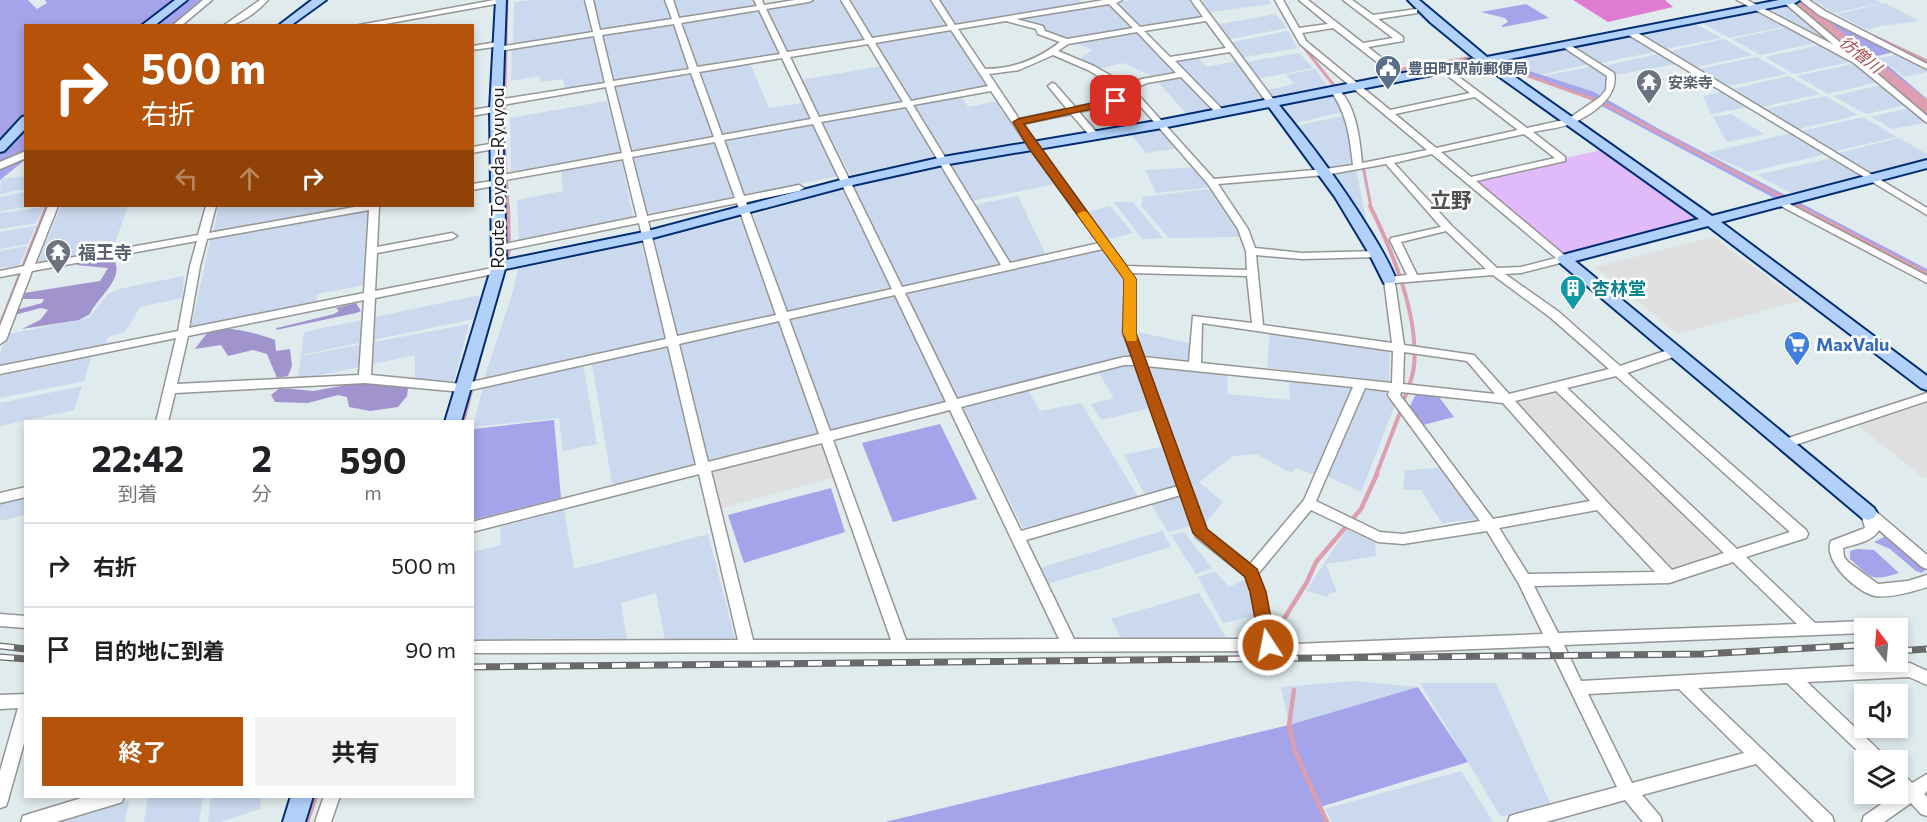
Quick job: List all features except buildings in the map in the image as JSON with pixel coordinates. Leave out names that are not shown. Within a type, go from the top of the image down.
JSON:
[{"type":"street","points":[[149,24],[182,0]]},
{"type":"street","points":[[178,24],[208,0]]},
{"type":"street","points":[[230,24],[264,0]]},
{"type":"street","points":[[285,24],[310,4],[320,0]]},
{"type":"street","points":[[589,0],[641,221],[747,646]]},
{"type":"street","points":[[669,0],[901,646]]},
{"type":"street","points":[[474,48],[676,21],[760,4],[809,0]]},
{"type":"street","points":[[844,0],[1007,266]]},
{"type":"street","points":[[935,0],[1031,144],[1130,279],[1129,333],[1201,533],[1251,573],[1258,592],[1268,645]]},
{"type":"street","points":[[1195,0],[1325,172],[1378,254],[1389,280],[1398,349],[1397,389],[1394,395],[1491,525],[1524,580],[1628,791],[1654,822]]},
{"type":"street","points":[[1279,0],[1303,42],[1927,563]]},
{"type":"street","points":[[1303,0],[1400,77]]},
{"type":"street","points":[[1347,0],[1400,39],[1362,46]]},
{"type":"street","points":[[1741,0],[1857,61]]},
{"type":"street","points":[[1803,0],[1822,13],[1927,67]]},
{"type":"street","points":[[381,23],[501,1]]},
{"type":"street","name":"Route Toyoda-Ryuyou","points":[[454,420],[498,268],[500,248],[496,181],[496,106],[501,1]]},
{"type":"street","points":[[474,112],[496,106],[609,85],[1005,19],[1085,3],[1114,1],[1139,30],[1220,112]]},
{"type":"street","points":[[500,248],[641,221],[743,206],[943,161],[1031,144],[1162,124],[1789,1],[1927,120]]},
{"type":"street","points":[[760,4],[1070,646]]},
{"type":"street","points":[[1371,18],[1413,5],[1486,60],[1711,220],[1842,317],[1927,384]]},
{"type":"street","points":[[983,72],[1010,71],[1053,52],[1066,42],[1209,18]]},
{"type":"street","points":[[1005,19],[1040,28],[1041,32],[1066,42]]},
{"type":"street","points":[[1297,31],[1335,25]]},
{"type":"street","points":[[1630,32],[1927,212]]},
{"type":"street","points":[[1212,182],[1358,167],[1571,121],[1603,99],[1610,90],[1611,75],[1564,45]]},
{"type":"street","points":[[1169,60],[1232,49]]},
{"type":"street","points":[[1053,52],[1091,68],[1137,97],[1212,182],[1243,229],[1251,251],[1258,326]]},
{"type":"street","points":[[1125,89],[1146,81],[1183,74]]},
{"type":"street","points":[[1450,74],[1562,159],[1469,180]]},
{"type":"street","points":[[1052,86],[1094,135]]},
{"type":"street","points":[[474,186],[719,138],[994,88]]},
{"type":"street","points":[[1334,90],[1341,97],[1354,132],[1358,167]]},
{"type":"street","points":[[1388,112],[1477,94]]},
{"type":"street","points":[[1018,122],[1137,97]]},
{"type":"street","points":[[0,148],[24,122]]},
{"type":"street","points":[[474,150],[496,146]]},
{"type":"street","points":[[0,166],[24,155]]},
{"type":"street","points":[[1388,161],[1448,228],[1495,272],[1555,315],[1801,534],[1669,577],[1524,580]]},
{"type":"street","points":[[1389,280],[1532,268],[1927,164]]},
{"type":"street","points":[[0,370],[369,296],[645,236],[799,189]]},
{"type":"street","points":[[1780,202],[1927,280]]},
{"type":"street","points":[[0,340],[53,207]]},
{"type":"street","points":[[162,420],[183,333],[195,266],[211,207]]},
{"type":"street","points":[[0,274],[368,207]]},
{"type":"street","points":[[365,379],[374,207]]},
{"type":"street","points":[[1414,279],[1395,240],[1448,228]]},
{"type":"street","points":[[372,251],[452,236]]},
{"type":"street","points":[[169,389],[365,379],[462,388],[1106,245]]},
{"type":"street","points":[[1251,251],[1302,256],[1378,254]]},
{"type":"street","points":[[1123,269],[1252,273]]},
{"type":"street","points":[[1195,366],[1197,319],[1470,358],[1600,504],[1669,577]]},
{"type":"street","points":[[474,526],[1124,361],[1195,366],[1507,399],[1619,371],[1676,352]]},
{"type":"street","points":[[1251,573],[1309,503],[1361,383]]},
{"type":"street","points":[[1559,387],[1812,629]]},
{"type":"street","points":[[1783,444],[1927,397]]},
{"type":"street","points":[[1018,537],[1185,489]]},
{"type":"street","points":[[0,498],[24,492]]},
{"type":"street","points":[[1309,503],[1378,537],[1403,539],[1600,504]]},
{"type":"street","points":[[1868,513],[1872,530],[1866,535],[1836,545],[1835,552],[1838,560],[1876,590],[1908,587],[1927,582]]},
{"type":"street","points":[[0,620],[24,622]]},
{"type":"street","points":[[474,647],[1268,645],[1294,650],[1854,627]]},
{"type":"street","points":[[1576,688],[1684,684],[1910,670],[1927,678]]},
{"type":"street","points":[[1792,678],[1868,750]]},
{"type":"street","points":[[1684,684],[1826,822]]},
{"type":"street","points":[[0,702],[24,701]]},
{"type":"street","points":[[0,800],[24,713]]},
{"type":"street","points":[[1516,822],[1759,756]]},
{"type":"street","points":[[1870,822],[1927,782]]},
{"type":"street","points":[[1910,792],[1927,808]]},
{"type":"street","points":[[29,822],[109,798]]},
{"type":"street","points":[[323,822],[331,798]]},
{"type":"shaded area","points":[[0,0],[28,0],[37,9],[47,3],[45,0],[207,0],[180,24],[24,24],[24,161],[0,180]]},
{"type":"shaded area","points":[[584,0],[591,31],[513,44],[514,2]]},
{"type":"shaded area","points":[[592,0],[667,0],[674,19],[599,30]]},
{"type":"shaded area","points":[[673,0],[753,0],[756,6],[680,19]]},
{"type":"shaded area","points":[[816,0],[841,0],[864,39],[787,52],[765,9]]},
{"type":"shaded area","points":[[847,0],[932,0],[950,25],[871,38]]},
{"type":"shaded area","points":[[938,0],[1079,0],[1082,3],[956,24]]},
{"type":"shaded area","points":[[1133,0],[1190,0],[1203,17],[1140,27],[1117,3]]},
{"type":"shaded area","points":[[1202,0],[1268,0],[1271,4],[1210,12]]},
{"type":"shaded area","points":[[1573,0],[1665,0],[1673,7],[1608,22]]},
{"type":"shaded area","points":[[1789,0],[1804,0],[1894,52],[1877,56],[1927,99],[1927,116]]},
{"type":"shaded area","points":[[1813,0],[1876,0],[1882,3],[1834,13]]},
{"type":"shaded area","points":[[1885,3],[1920,21],[1867,30],[1837,14]]},
{"type":"shaded area","points":[[1110,4],[1134,29],[1068,40],[1043,28],[1017,20]]},
{"type":"shaded area","points":[[1526,4],[1549,18],[1503,27],[1501,26],[1508,22],[1505,18],[1481,12]]},
{"type":"shaded area","points":[[1787,5],[1829,39],[1823,41],[1793,25],[1798,23],[1791,24],[1762,9]]},
{"type":"shaded area","points":[[757,9],[779,53],[697,67],[681,21]]},
{"type":"shaded area","points":[[1756,10],[1788,26],[1729,38],[1699,21]]},
{"type":"shaded area","points":[[1276,14],[1287,28],[1225,40],[1214,25]]},
{"type":"shaded area","points":[[675,22],[691,67],[610,81],[601,36],[605,33]]},
{"type":"shaded area","points":[[1694,23],[1721,38],[1661,50],[1635,35]]},
{"type":"shaded area","points":[[1790,27],[1820,42],[1760,55],[1732,39]]},
{"type":"shaded area","points":[[952,29],[989,87],[909,101],[874,43]]},
{"type":"shaded area","points":[[1288,31],[1297,48],[1239,58],[1227,43]]},
{"type":"shaded area","points":[[1137,32],[1177,72],[1154,77],[1123,63],[1101,68],[1079,59],[1093,50],[1076,43]]},
{"type":"shaded area","points":[[590,35],[594,37],[604,82],[565,89],[563,79],[541,82],[540,76],[511,81],[512,47]]},
{"type":"shaded area","points":[[1633,35],[1659,51],[1596,64],[1571,47]]},
{"type":"shaded area","points":[[1724,39],[1753,55],[1691,68],[1682,63],[1615,75],[1600,67]]},
{"type":"shaded area","points":[[1824,44],[1855,61],[1794,74],[1765,57]]},
{"type":"shaded area","points":[[1565,47],[1590,64],[1539,75],[1497,59]]},
{"type":"shaded area","points":[[1299,53],[1313,68],[1257,79],[1240,63]]},
{"type":"shaded area","points":[[1899,54],[1927,67],[1927,72],[1905,77],[1880,58]]},
{"type":"shaded area","points":[[1197,57],[1207,67],[1236,61],[1263,98],[1221,108],[1174,62]]},
{"type":"shaded area","points":[[1757,57],[1787,74],[1724,87],[1695,70]]},
{"type":"shaded area","points":[[1495,60],[1594,92],[1659,129],[1927,269],[1927,280],[1583,96],[1506,70]]},
{"type":"shaded area","points":[[750,63],[769,108],[803,103],[810,120],[723,136],[700,72]]},
{"type":"shaded area","points":[[1857,63],[1878,82],[1828,94],[1797,76]]},
{"type":"shaded area","points":[[882,66],[904,103],[819,117],[800,80]]},
{"type":"shaded area","points":[[1594,66],[1611,75],[1610,86],[1598,95],[1544,76]]},
{"type":"shaded area","points":[[1315,69],[1328,87],[1275,98],[1266,90],[1295,84],[1286,75]]},
{"type":"shaded area","points":[[694,74],[715,137],[631,153],[613,87]]},
{"type":"shaded area","points":[[1177,76],[1184,78],[1213,109],[1187,114],[1156,80]]},
{"type":"shaded area","points":[[1789,76],[1820,94],[1757,108],[1753,106],[1711,114],[1703,96]]},
{"type":"shaded area","points":[[1882,85],[1906,105],[1866,114],[1833,96]]},
{"type":"shaded area","points":[[1333,93],[1341,112],[1289,125],[1274,105]]},
{"type":"shaded area","points":[[961,96],[968,107],[998,101],[1024,140],[945,156],[914,106]]},
{"type":"shaded area","points":[[1825,96],[1858,115],[1794,130],[1762,110]]},
{"type":"shaded area","points":[[607,101],[621,155],[511,173],[510,118]]},
{"type":"shaded area","points":[[906,107],[934,157],[850,175],[823,123]]},
{"type":"shaded area","points":[[1909,108],[1926,123],[1892,129],[1871,117]]},
{"type":"shaded area","points":[[1731,114],[1764,134],[1727,142],[1713,117]]},
{"type":"shaded area","points":[[1343,116],[1349,136],[1368,228],[1291,127]]},
{"type":"shaded area","points":[[1863,117],[1897,137],[1832,152],[1798,132]]},
{"type":"shaded area","points":[[813,124],[839,176],[745,195],[725,139]]},
{"type":"shaded area","points":[[1162,128],[1180,148],[1146,153],[1130,133]]},
{"type":"shaded area","points":[[1792,133],[1826,154],[1749,172],[1707,153]]},
{"type":"shaded area","points":[[1899,138],[1927,154],[1927,161],[1869,176],[1834,154]]},
{"type":"shaded area","points":[[716,141],[736,197],[646,214],[632,156]]},
{"type":"shaded area","points":[[1030,148],[1056,184],[971,201],[949,166],[952,163]]},
{"type":"shaded area","points":[[1609,148],[1711,220],[1564,259],[1469,180]]},
{"type":"shaded area","points":[[621,158],[633,217],[519,240],[517,200],[563,191],[561,169]]},
{"type":"shaded area","points":[[1832,158],[1868,179],[1799,197],[1757,175]]},
{"type":"shaded area","points":[[942,167],[1002,265],[906,287],[902,286],[853,186]]},
{"type":"shaded area","points":[[1199,167],[1215,187],[1156,193],[1145,170]]},
{"type":"shaded area","points":[[24,176],[24,189],[0,194],[1,179]]},
{"type":"shaded area","points":[[845,188],[893,288],[890,292],[788,314],[753,215]]},
{"type":"shaded area","points":[[1216,188],[1238,222],[1242,237],[1169,238],[1141,206],[1143,197]]},
{"type":"shaded area","points":[[24,192],[24,207],[27,207],[0,211],[0,197]]},
{"type":"shaded area","points":[[1018,196],[1046,255],[1013,263],[1009,262],[973,205]]},
{"type":"shaded area","points":[[1114,202],[1133,202],[1163,238],[1142,239]]},
{"type":"shaded area","points":[[1110,206],[1133,233],[1106,240],[1086,212]]},
{"type":"shaded area","points":[[44,207],[36,223],[0,229],[0,213]]},
{"type":"shaded area","points":[[61,207],[128,207],[112,251],[37,265]]},
{"type":"shaded area","points":[[219,207],[350,207],[213,232]]},
{"type":"shaded area","points":[[369,209],[364,285],[317,294],[317,302],[191,328],[211,238]]},
{"type":"shaded area","points":[[745,217],[778,315],[674,338],[652,240]]},
{"type":"shaded area","points":[[36,226],[28,244],[0,249],[0,232]]},
{"type":"shaded area","points":[[1713,237],[1800,301],[1678,334],[1595,267]]},
{"type":"shaded area","points":[[641,243],[667,339],[664,342],[484,379],[518,269]]},
{"type":"shaded area","points":[[28,246],[19,265],[0,268],[0,251]]},
{"type":"shaded area","points":[[1104,249],[1126,282],[1123,331],[1132,356],[961,397],[956,396],[907,295],[909,292]]},
{"type":"shaded area","points":[[101,257],[112,257],[116,264],[116,272],[110,287],[90,314],[79,320],[22,329],[40,320],[48,310],[41,308],[14,315],[16,310],[42,303],[44,299],[23,299],[24,293],[100,281],[108,268],[76,265]]},
{"type":"shaded area","points":[[184,276],[182,298],[140,307],[125,332],[108,337],[105,345],[0,365],[0,353],[8,334],[89,318],[108,294],[118,289]]},
{"type":"shaded area","points":[[480,295],[474,319],[301,355],[304,332]]},
{"type":"shaded area","points":[[893,295],[898,297],[946,399],[943,403],[830,431],[788,318]]},
{"type":"shaded area","points":[[356,303],[361,311],[356,313],[276,330],[334,314],[339,311],[336,308]]},
{"type":"shaded area","points":[[777,321],[780,323],[817,433],[711,461],[704,457],[677,345],[680,342]]},
{"type":"shaded area","points":[[469,324],[454,381],[415,379],[415,355],[298,380],[301,356]]},
{"type":"shaded area","points":[[211,328],[251,333],[275,340],[276,351],[290,349],[292,366],[288,376],[277,378],[267,354],[253,350],[228,356],[221,345],[195,349]]},
{"type":"shaded area","points":[[1270,331],[1386,349],[1390,354],[1389,381],[1267,368]]},
{"type":"shaded area","points":[[1138,332],[1194,344],[1192,361],[1144,354]]},
{"type":"shaded area","points":[[663,346],[668,347],[696,462],[691,466],[617,484],[612,483],[592,364],[595,361]]},
{"type":"shaded area","points":[[91,357],[84,381],[0,398],[0,376]]},
{"type":"shaded area","points":[[583,364],[597,444],[563,451],[559,418],[474,427],[483,387]]},
{"type":"shaded area","points":[[1135,364],[1151,408],[1101,420],[1091,404],[1114,398],[1098,372]]},
{"type":"shaded area","points":[[1145,365],[1227,374],[1228,394],[1290,400],[1289,380],[1356,387],[1314,475],[1296,468],[1291,473],[1256,454],[1233,456],[1199,482],[1223,502],[1203,526]]},
{"type":"shaded area","points":[[362,382],[403,383],[408,389],[407,396],[398,407],[370,411],[349,407],[347,397],[338,395],[308,403],[275,402],[271,395],[280,388],[314,391]]},
{"type":"shaded area","points":[[82,386],[74,410],[0,426],[0,403]]},
{"type":"shaded area","points":[[1364,387],[1383,390],[1395,405],[1361,492],[1327,476]]},
{"type":"shaded area","points":[[1559,387],[1736,555],[1669,577],[1507,399]]},
{"type":"shaded area","points":[[1028,390],[1040,411],[1081,403],[1139,498],[1023,528],[963,408]]},
{"type":"shaded area","points":[[1416,394],[1439,397],[1454,417],[1423,425],[1409,408]]},
{"type":"shaded area","points":[[1920,399],[1927,404],[1927,477],[1924,478],[1852,421]]},
{"type":"shaded area","points":[[554,420],[561,498],[474,520],[474,429]]},
{"type":"shaded area","points":[[940,424],[977,499],[893,522],[862,443]]},
{"type":"shaded area","points":[[823,444],[835,477],[719,509],[710,472]]},
{"type":"shaded area","points":[[1161,447],[1179,489],[1146,497],[1124,455]]},
{"type":"shaded area","points":[[1441,467],[1478,519],[1442,523],[1421,490],[1403,490],[1405,471]]},
{"type":"shaded area","points":[[831,488],[845,532],[744,563],[728,515]]},
{"type":"shaded area","points":[[24,493],[24,515],[0,521],[0,498]]},
{"type":"shaded area","points":[[1180,495],[1183,497],[1193,526],[1168,532],[1150,502]]},
{"type":"shaded area","points":[[564,510],[574,569],[708,534],[735,639],[665,641],[656,593],[621,603],[627,641],[474,640],[474,552],[501,545],[500,527]]},
{"type":"shaded area","points":[[1878,527],[1925,570],[1922,573],[1916,571],[1890,549],[1874,542],[1884,537]]},
{"type":"shaded area","points":[[1347,529],[1375,542],[1376,556],[1326,564],[1337,592],[1329,593],[1328,597],[1306,591]]},
{"type":"shaded area","points":[[1162,531],[1171,547],[1048,584],[1040,568]]},
{"type":"shaded area","points":[[1184,532],[1212,568],[1196,574],[1171,535]]},
{"type":"shaded area","points":[[1874,550],[1899,573],[1877,578],[1868,574],[1850,559],[1850,551]]},
{"type":"shaded area","points":[[1215,571],[1229,587],[1248,578],[1258,615],[1223,623],[1198,577]]},
{"type":"shaded area","points":[[1199,593],[1227,639],[1121,638],[1111,619]]},
{"type":"shaded area","points":[[1354,681],[1418,687],[1289,725],[1281,687]]},
{"type":"shaded area","points":[[1420,683],[1496,683],[1551,805],[1501,817]]},
{"type":"shaded area","points":[[1418,687],[1468,762],[1320,807],[1328,822],[885,822],[1289,725]]},
{"type":"shaded area","points":[[1461,771],[1493,822],[1332,822],[1325,809]]},
{"type":"shaded area","points":[[148,798],[203,798],[199,822],[144,822]]},
{"type":"shaded area","points":[[211,798],[261,798],[260,809],[220,822],[208,822]]},
{"type":"shaded area","points":[[129,800],[125,822],[52,822]]},
{"type":"waterway","points":[[507,0],[504,137],[508,207]]},
{"type":"waterway","name":"彷僧川","points":[[1794,0],[1927,108]]},
{"type":"waterway","points":[[1282,11],[1297,38]]},
{"type":"waterway","points":[[1874,36],[1927,61]]},
{"type":"waterway","points":[[1302,45],[1336,88]]},
{"type":"waterway","points":[[1383,59],[1397,70],[1468,58],[1479,60]]},
{"type":"waterway","points":[[1495,64],[1601,102],[1801,207]]},
{"type":"waterway","points":[[1361,156],[1371,207]]},
{"type":"waterway","points":[[502,279],[509,250],[508,206]]},
{"type":"waterway","points":[[1370,206],[1395,263],[1412,326],[1414,366],[1403,402]]},
{"type":"waterway","points":[[1798,206],[1927,274]]},
{"type":"waterway","points":[[0,326],[47,207]]},
{"type":"waterway","points":[[464,420],[487,330]]},
{"type":"waterway","points":[[1376,475],[1401,410]]},
{"type":"waterway","points":[[1287,645],[1282,622],[1307,582],[1316,562],[1361,509],[1377,474]]},
{"type":"waterway","points":[[1294,690],[1289,725],[1295,751],[1327,822]]},
{"type":"waterway","points":[[307,822],[315,798]]},
{"type":"railway","points":[[0,646],[24,649]]},
{"type":"railway","points":[[474,667],[1702,654],[1854,646]]},
{"type":"railway","points":[[1908,650],[1927,649]]},
{"type":"railway","points":[[0,657],[24,659]]},
{"type":"slow traffic","points":[[1083,214],[1130,279],[1129,333],[1131,338]]},
{"type":"place","name":"豊田町駅前郵便局","points":[[1388,91]]},
{"type":"place","name":"安楽寺","points":[[1649,105]]},
{"type":"place","name":"福王寺","points":[[58,275]]},
{"type":"place","name":"杏林堂","points":[[1573,311]]},
{"type":"place","name":"MaxValu","points":[[1797,367]]},
{"type":"district","name":"立野","points":[[1451,199]]},
{"type":"route","points":[[1116,101],[1018,122],[1031,144],[1130,279],[1129,333],[1201,533],[1251,573],[1258,592],[1268,645]]}]
